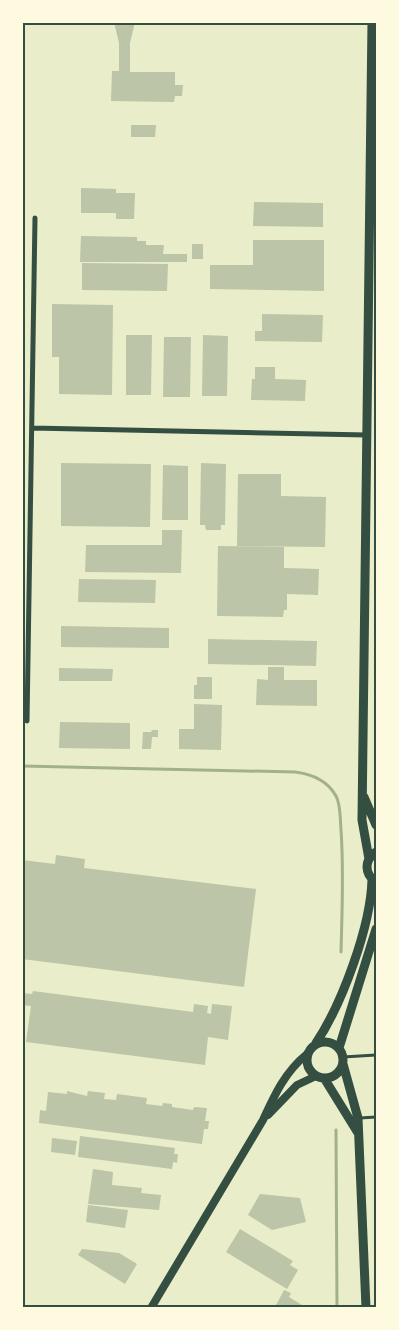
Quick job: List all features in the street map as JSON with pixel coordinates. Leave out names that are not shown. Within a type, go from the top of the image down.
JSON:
[{"type":"main road","points":[[358,1133],[320,1077],[308,1069],[307,1054],[330,1023],[358,949],[369,910],[374,881],[367,868],[369,858],[362,820],[372,22]]},
{"type":"main road","points":[[363,795],[376,825]]},
{"type":"main road","points":[[369,858],[376,852]]},
{"type":"main road","points":[[320,1077],[336,1074],[376,929]]},
{"type":"main road","points":[[316,1043],[331,1042],[342,1056],[358,1118],[366,1308]]},
{"type":"street","points":[[27,721],[35,218]]},
{"type":"street","points":[[32,428],[367,435]]},
{"type":"street","points":[[151,1308],[263,1120],[287,1074],[307,1054]]},
{"type":"street","points":[[263,1120],[297,1085],[320,1077]]},
{"type":"lane","points":[[342,1056],[376,1055]]},
{"type":"lane","points":[[358,1118],[376,1117]]},
{"type":"building","points":[[114,22],[135,22],[130,43],[130,72],[175,72],[175,85],[183,85],[182,96],[175,96],[174,102],[111,101],[112,71],[119,71],[119,43]]},
{"type":"building","points":[[131,125],[156,125],[155,137],[131,137]]},
{"type":"building","points":[[81,188],[116,189],[116,193],[135,193],[134,219],[116,219],[116,213],[81,213]]},
{"type":"building","points":[[254,202],[323,203],[323,227],[253,226]]},
{"type":"building","points":[[81,236],[137,237],[137,241],[146,241],[146,245],[164,245],[163,254],[187,254],[187,262],[80,262]]},
{"type":"building","points":[[253,240],[324,240],[324,291],[210,289],[210,265],[253,265]]},
{"type":"building","points":[[192,244],[203,244],[203,259],[192,259]]},
{"type":"building","points":[[82,263],[168,264],[167,291],[82,290]]},
{"type":"building","points":[[52,304],[113,305],[112,395],[59,394],[59,357],[52,357]]},
{"type":"building","points":[[262,314],[323,315],[322,342],[255,341],[255,331],[262,331]]},
{"type":"building","points":[[126,335],[152,335],[151,395],[126,395]]},
{"type":"building","points":[[203,335],[228,336],[227,396],[202,396]]},
{"type":"building","points":[[164,337],[191,337],[190,397],[163,397]]},
{"type":"building","points":[[255,367],[275,367],[275,379],[306,380],[305,401],[251,400],[252,379],[255,379]]},
{"type":"building","points":[[61,463],[151,464],[150,527],[61,526]]},
{"type":"building","points":[[201,463],[226,464],[225,525],[221,525],[221,530],[206,530],[205,525],[200,525]]},
{"type":"building","points":[[163,465],[188,466],[188,520],[162,520]]},
{"type":"building","points":[[238,474],[281,474],[281,496],[326,497],[325,547],[237,546]]},
{"type":"building","points":[[162,530],[182,530],[181,573],[85,572],[86,545],[162,545]]},
{"type":"building","points":[[218,546],[284,547],[284,568],[319,569],[318,595],[287,594],[287,610],[284,610],[283,617],[217,616]]},
{"type":"building","points":[[79,579],[156,580],[155,603],[78,602]]},
{"type":"building","points":[[61,626],[169,628],[169,648],[61,647]]},
{"type":"building","points":[[208,639],[317,641],[316,666],[208,664]]},
{"type":"building","points":[[268,667],[284,667],[284,680],[317,680],[317,706],[256,705],[257,679],[268,680]]},
{"type":"building","points":[[59,668],[113,669],[112,681],[59,681]]},
{"type":"building","points":[[197,677],[212,677],[212,699],[194,699],[194,685],[197,685]]},
{"type":"building","points":[[194,704],[222,705],[221,750],[179,749],[179,729],[194,729]]},
{"type":"building","points":[[60,722],[130,723],[130,749],[59,748]]},
{"type":"building","points":[[152,730],[158,730],[158,737],[152,737],[151,749],[142,749],[143,732],[151,732]]},
{"type":"building","points":[[56,855],[85,859],[84,868],[256,889],[244,987],[22,959],[22,860],[55,864]]},
{"type":"building","points":[[33,991],[193,1012],[194,1004],[208,1006],[207,1013],[211,1014],[212,1004],[232,1006],[228,1040],[208,1037],[205,1065],[26,1042],[31,1006],[22,1005],[22,993],[32,994]]},
{"type":"building","points":[[67,1091],[87,1096],[88,1091],[105,1093],[104,1099],[116,1100],[117,1094],[147,1098],[146,1104],[162,1106],[163,1103],[172,1104],[172,1107],[193,1110],[194,1107],[207,1108],[205,1121],[209,1121],[208,1129],[204,1129],[202,1144],[39,1123],[40,1110],[46,1111],[48,1092],[67,1094]]},
{"type":"building","points":[[80,1136],[175,1148],[174,1154],[178,1154],[177,1163],[173,1162],[172,1169],[78,1157]]},
{"type":"building","points":[[52,1138],[77,1141],[75,1155],[51,1152]]},
{"type":"building","points":[[93,1169],[113,1172],[112,1185],[142,1188],[141,1193],[161,1195],[159,1210],[88,1204]]},
{"type":"building","points":[[260,1194],[300,1198],[306,1222],[272,1230],[248,1215]]},
{"type":"building","points":[[88,1205],[128,1210],[125,1228],[86,1222]]},
{"type":"building","points":[[240,1229],[293,1261],[290,1265],[298,1270],[287,1289],[226,1252]]},
{"type":"building","points":[[82,1249],[119,1253],[137,1264],[125,1284],[78,1255]]},
{"type":"building","points":[[284,1290],[291,1293],[289,1297],[307,1308],[275,1307]]},
{"type":"waterway","points":[[22,766],[295,772],[307,774],[324,782],[336,796],[340,808],[343,876],[341,952]]},
{"type":"waterway","points":[[336,1130],[337,1308]]}]
